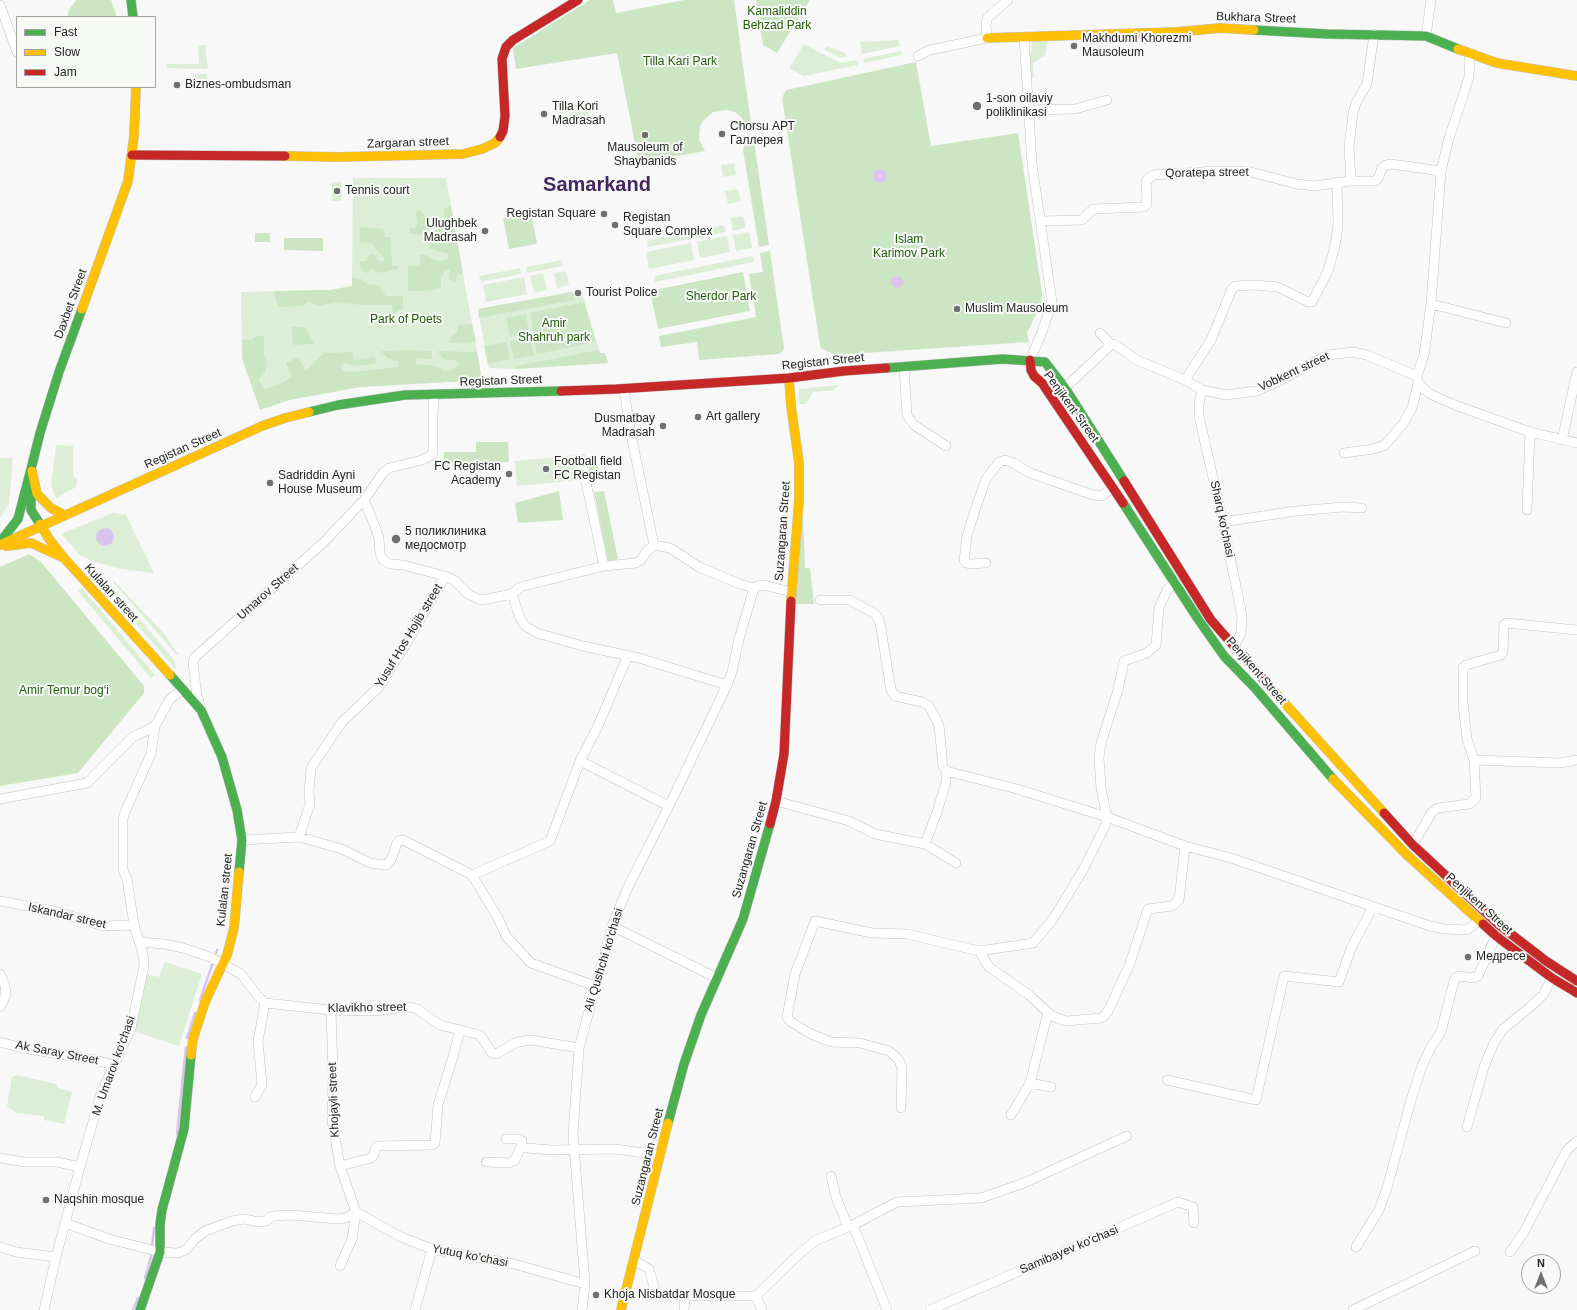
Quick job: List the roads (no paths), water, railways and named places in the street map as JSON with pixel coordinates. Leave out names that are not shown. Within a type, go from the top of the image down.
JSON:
[{"type":"main road","points":[[131,0],[133,16]]},
{"type":"main road","name":"Zargaran street","points":[[132,155],[339,157],[463,154],[482,149],[495,143],[502,135],[503,131],[505,116],[502,59],[506,47],[513,40],[578,0]]},
{"type":"main road","name":"Bukhara Street","points":[[987,38],[1176,32],[1220,28],[1328,34],[1426,36],[1497,63],[1577,76]]},
{"type":"main road","name":"Daxbet Street","points":[[40,526],[31,510],[31,469],[40,433],[60,372],[128,181],[132,155],[136,88]]},
{"type":"main road","name":"Registan Street","points":[[0,546],[40,526],[262,426],[285,418],[338,405],[405,395],[624,389],[789,378],[844,371],[904,366],[1003,359],[1030,360]]},
{"type":"main road","name":"Penjikent Street","points":[[1577,981],[1546,961],[1498,924],[1413,845],[1234,647],[1211,620],[1065,388],[1045,362],[1030,360],[1031,370],[1034,376],[1042,383],[1224,656],[1255,688],[1335,781],[1407,855],[1496,936],[1552,978],[1577,993]]},
{"type":"main road","name":"Suzangaran Street","points":[[621,1310],[684,1064],[701,1015],[743,919],[776,801],[784,754],[791,592],[799,488],[799,463],[791,406],[789,378]]},
{"type":"main road","points":[[31,469],[37,494],[51,508],[64,516]]},
{"type":"main road","points":[[0,542],[18,519],[31,469]]},
{"type":"main road","name":"Kulalan street","points":[[40,526],[48,539],[64,558],[201,710],[222,757],[237,810],[242,840],[236,919],[223,964],[205,1002],[193,1039],[184,1129],[162,1210],[155,1251],[140,1310]]},
{"type":"main road","points":[[0,546],[31,543],[64,558]]},
{"type":"street","points":[[987,38],[987,18],[1008,0]]},
{"type":"street","points":[[1426,36],[1431,0]]},
{"type":"street","points":[[0,5],[16,49]]},
{"type":"street","points":[[1351,181],[1349,148],[1353,113],[1356,103],[1367,84],[1374,34]]},
{"type":"street","points":[[1024,37],[1032,164],[1052,302],[1042,332],[1030,360]]},
{"type":"street","name":"Bukhara Street","points":[[918,56],[930,50],[987,38]]},
{"type":"street","points":[[1344,453],[1374,449],[1385,445],[1403,424],[1412,408],[1425,350],[1431,304],[1441,171],[1448,138],[1463,96],[1468,76],[1470,54]]},
{"type":"street","points":[[1028,110],[1075,108],[1107,100]]},
{"type":"street","name":"Qoratepa street","points":[[1041,221],[1082,220],[1093,209],[1144,207],[1147,204],[1146,181],[1153,175],[1216,171],[1247,171],[1297,184],[1314,186],[1338,182],[1375,181],[1378,179],[1382,168],[1386,165],[1392,164],[1441,171]]},
{"type":"street","points":[[1185,380],[1211,340],[1232,289],[1235,286],[1254,285],[1278,287],[1308,302],[1312,302],[1328,271],[1335,246],[1338,225],[1338,182]]},
{"type":"street","points":[[1431,304],[1506,323]]},
{"type":"street","points":[[1065,388],[1111,345],[1100,333]]},
{"type":"street","name":"Vobkent street","points":[[1111,345],[1114,344],[1137,360],[1185,380],[1202,390],[1226,395],[1256,391],[1273,384],[1328,355],[1353,352],[1367,355],[1418,380],[1430,394],[1530,432],[1577,443]]},
{"type":"street","points":[[904,366],[908,415],[914,425],[946,446]]},
{"type":"street","points":[[1562,440],[1577,372]]},
{"type":"street","points":[[624,389],[631,435],[654,545]]},
{"type":"street","name":"Sharq ko'chasi","points":[[1202,390],[1199,403],[1199,416],[1242,616],[1241,633],[1234,647]]},
{"type":"street","name":"Umarov Street","points":[[201,710],[197,696],[193,662],[194,658],[324,542],[364,500],[383,473],[389,468],[422,460],[432,455],[434,395]]},
{"type":"street","points":[[1527,510],[1530,432]]},
{"type":"street","points":[[582,459],[604,566]]},
{"type":"street","points":[[986,563],[966,563],[964,560],[967,536],[986,479],[999,462],[1005,460],[1030,473],[1093,495],[1102,496],[1113,488]]},
{"type":"street","name":"Yusuf Hos Hojib street","points":[[299,837],[310,804],[311,768],[342,722],[379,687],[409,640],[445,576],[390,564],[383,560],[380,554],[379,538],[364,500]]},
{"type":"street","points":[[1223,522],[1296,511],[1362,508]]},
{"type":"street","points":[[445,576],[454,580],[468,594],[476,598],[488,599],[512,594],[520,587],[604,566],[636,563],[641,560],[647,551],[654,545]]},
{"type":"street","points":[[654,545],[670,548],[699,567],[754,588],[764,585],[791,592]]},
{"type":"street","points":[[901,1108],[902,1068],[899,1060],[889,1051],[860,1043],[831,1042],[811,1034],[786,1018],[794,974],[815,921],[872,933],[907,934],[979,951],[1033,943],[1053,919],[1083,870],[1106,824],[1107,817],[1101,788],[1099,757],[1101,743],[1118,690],[1124,661],[1147,653],[1156,645],[1159,608],[1167,590],[1175,582]]},
{"type":"street","name":"Ali Qushchi ko'chasi","points":[[582,1310],[585,1284],[573,1126],[579,1048],[612,926],[627,888],[728,685],[754,588]]},
{"type":"street","points":[[512,594],[520,618],[524,625],[537,633],[583,646],[628,655],[728,685]]},
{"type":"street","points":[[820,600],[850,600],[875,614],[880,623],[891,690],[895,696],[922,702],[929,706],[939,725],[943,767],[946,771],[946,782],[925,844]]},
{"type":"street","points":[[1413,845],[1432,812],[1438,808],[1469,804],[1476,798],[1474,760],[1467,739],[1463,714],[1463,668],[1466,665],[1501,655],[1503,651],[1504,625],[1508,623],[1577,630]]},
{"type":"street","points":[[472,875],[550,841],[580,761],[598,726],[628,655]]},
{"type":"street","name":"M. Umarov ko'chasi","points":[[44,1310],[56,1257],[101,1094],[130,1028],[144,966],[134,925],[124,870],[123,819],[151,754],[155,726],[170,699],[182,690]]},
{"type":"street","points":[[0,799],[87,782],[132,737],[155,726]]},
{"type":"street","points":[[1474,760],[1560,763],[1577,760]]},
{"type":"street","points":[[580,761],[669,806]]},
{"type":"street","points":[[946,771],[1017,789],[1107,817],[1186,846],[1250,864],[1413,921],[1444,929],[1467,930],[1478,921]]},
{"type":"street","points":[[776,801],[849,821],[875,834],[925,844],[956,863]]},
{"type":"street","points":[[242,840],[299,837],[342,849],[370,863],[386,865],[391,860],[397,843],[400,840],[404,840],[472,875],[498,918],[506,936],[531,963],[595,986]]},
{"type":"street","points":[[979,951],[989,967],[1029,995],[1052,1016],[1066,1021],[1102,1018],[1108,1011],[1129,966],[1148,909],[1172,906],[1179,900],[1186,846]]},
{"type":"street","name":"Iskandar street","points":[[0,901],[54,912],[103,926],[134,925]]},
{"type":"street","points":[[1167,1080],[1256,1100],[1284,976],[1339,982],[1352,946],[1373,907]]},
{"type":"street","points":[[612,926],[718,978]]},
{"type":"street","points":[[1356,1247],[1379,1210],[1387,1188],[1422,1066],[1431,1047],[1441,1032],[1456,977],[1473,978],[1478,976],[1496,936]]},
{"type":"street","points":[[139,942],[164,944],[183,948],[210,957],[241,974],[265,1003],[258,1041],[262,1085],[255,1097]]},
{"type":"street","points":[[0,974],[5,985],[6,996],[0,1007]]},
{"type":"street","points":[[1467,1127],[1484,1067],[1496,1040],[1503,1029],[1543,995],[1552,978]]},
{"type":"street","name":"Klavikho street","points":[[265,1003],[331,1010],[373,1011],[410,1007],[417,1009],[440,1025],[480,1035],[492,1053],[496,1054],[517,1042],[531,1040],[579,1048]]},
{"type":"street","name":"Khojayli street","points":[[331,1010],[333,1073],[332,1121],[340,1166],[356,1212]]},
{"type":"street","points":[[1011,1115],[1030,1083],[1048,1012]]},
{"type":"street","points":[[340,1166],[371,1158],[378,1146],[432,1145],[435,1143],[438,1105],[460,1030]]},
{"type":"street","name":"Ak Saray Street","points":[[0,1042],[22,1048],[95,1060],[114,1065]]},
{"type":"street","points":[[1030,1083],[1051,1087]]},
{"type":"street","points":[[634,1260],[649,1269],[656,1294],[685,1296],[756,1296],[798,1255],[815,1241],[850,1226],[897,1202],[981,1198],[1024,1183],[1127,1136]]},
{"type":"street","points":[[486,1162],[509,1163],[515,1160],[522,1142],[519,1139],[506,1139]]},
{"type":"street","points":[[1510,1252],[1524,1232],[1567,1150],[1577,1141]]},
{"type":"street","points":[[521,1147],[552,1150],[615,1149],[660,1155]]},
{"type":"street","points":[[0,1158],[24,1162],[57,1162],[80,1167]]},
{"type":"street","points":[[831,1176],[836,1197],[887,1310]]},
{"type":"street","name":"Samibayev ko'chasi","points":[[930,1310],[1178,1202],[1193,1207],[1194,1223]]},
{"type":"street","points":[[65,1223],[109,1239],[155,1251],[178,1252],[187,1249],[194,1239],[205,1231],[232,1221],[244,1219],[266,1222],[272,1216],[292,1215],[337,1219],[346,1218],[356,1212]]},
{"type":"street","points":[[340,1266],[352,1240],[356,1212]]},
{"type":"street","name":"Yutuq ko'chasi","points":[[356,1212],[401,1237],[432,1249],[514,1264],[585,1284]]},
{"type":"street","points":[[0,1247],[16,1252],[56,1257]]},
{"type":"street","points":[[415,1310],[432,1249]]},
{"type":"street","points":[[1354,1310],[1474,1251]]},
{"type":"street","points":[[684,1310],[685,1296]]},
{"type":"street","points":[[756,1296],[762,1310]]},
{"type":"waterway","points":[[200,1000],[212,965]]},
{"type":"waterway","points":[[187,1038],[195,1013]]},
{"type":"waterway","points":[[177,1134],[186,1047]]},
{"type":"waterway","points":[[145,1278],[151,1257],[154,1228]]},
{"type":"waterway","points":[[133,1310],[138,1298]]},
{"type":"place","name":"Makhdumi Khorezmi Mausoleum","points":[[1074,46]]},
{"type":"place","name":"Biznes-ombudsman","points":[[177,85]]},
{"type":"place","name":"1-son oilaviy poliklinikasi","points":[[977,106]]},
{"type":"place","name":"Tillа Kоri Madrasah","points":[[544,114]]},
{"type":"place","name":"Chorsu АРТ Галлерея","points":[[722,134]]},
{"type":"place","name":"Mausoleum of Shaybanids","points":[[645,135]]},
{"type":"place","name":"Tennis court","points":[[337,191]]},
{"type":"place","name":"Registan Square","points":[[604,214]]},
{"type":"place","name":"Registan Square Complex","points":[[615,225]]},
{"type":"place","name":"Ulughbek Madrasah","points":[[485,231]]},
{"type":"place","name":"Tourist Police","points":[[578,293]]},
{"type":"place","name":"Muslim Mausoleum","points":[[957,309]]},
{"type":"place","name":"Art gallery","points":[[698,417]]},
{"type":"place","name":"Dusmatbay Madrasah","points":[[663,426]]},
{"type":"place","name":"Football field FC Registan","points":[[546,469]]},
{"type":"place","name":"FC Registan Academy","points":[[509,474]]},
{"type":"place","name":"Sadriddin Ayni House Museum","points":[[270,483]]},
{"type":"place","name":"5 поликлиника медосмотр","points":[[396,539]]},
{"type":"place","name":"Медресе","points":[[1468,957]]},
{"type":"place","name":"Naqshin mosque","points":[[46,1200]]},
{"type":"place","name":"Khoja Nisbatdar Mosque","points":[[596,1295]]},
{"type":"district","name":"Samarkand","points":[[597,185]]},
{"type":"park label","name":"Kamaliddin Behzad Park","points":[[777,19]]},
{"type":"park label","name":"Tilla Kari Park","points":[[680,62]]},
{"type":"park label","name":"Islam Karimov Park","points":[[909,247]]},
{"type":"park label","name":"Sherdor Park","points":[[721,297]]},
{"type":"park label","name":"Park of Poets","points":[[406,320]]},
{"type":"park label","name":"Amir Shahruh park","points":[[554,331]]},
{"type":"park label","name":"Amir Temur bog‘i","points":[[64,691]]}]
